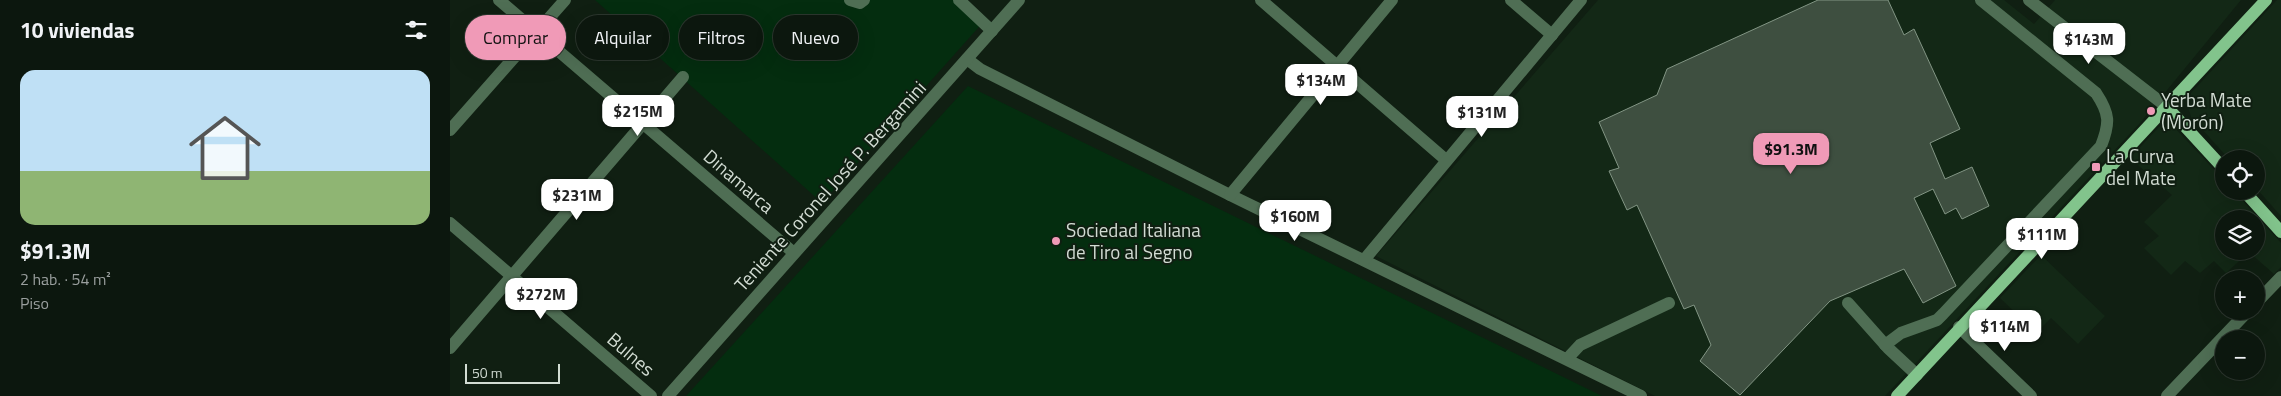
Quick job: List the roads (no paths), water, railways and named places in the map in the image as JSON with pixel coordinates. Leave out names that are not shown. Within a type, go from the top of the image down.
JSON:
[{"type":"main road","points":[[1897,396],[1959,327],[2266,0]]},
{"type":"main road","points":[[2167,107],[2215,159]]},
{"type":"main road","points":[[2252,200],[2281,232]]},
{"type":"street","name":"Dinamarca","points":[[499,0],[515,15]]},
{"type":"street","points":[[552,15],[565,0]]},
{"type":"street","points":[[850,0],[860,3],[864,0]]},
{"type":"street","points":[[959,0],[992,31]]},
{"type":"street","name":"Teniente Coronel José P. Bergamini","points":[[668,396],[1019,0]]},
{"type":"street","points":[[1261,0],[1446,160]]},
{"type":"street","points":[[1230,195],[1392,0]]},
{"type":"street","points":[[1511,0],[1552,35]]},
{"type":"street","points":[[1364,260],[1581,0]]},
{"type":"street","points":[[1886,345],[1901,333],[1937,320],[2101,146],[2106,132],[2108,120],[2105,106],[2096,93],[1981,0]]},
{"type":"street","points":[[2029,0],[2167,107]]},
{"type":"street","name":"Dinamarca","points":[[566,59],[794,254]]},
{"type":"street","points":[[450,130],[513,60]]},
{"type":"street","points":[[967,60],[980,69],[1230,195],[1641,396]]},
{"type":"street","points":[[450,348],[511,275],[684,77]]},
{"type":"street","name":"Bulnes","points":[[450,223],[651,396]]},
{"type":"street","points":[[2265,294],[2281,277]]},
{"type":"street","points":[[1567,359],[1580,345],[1669,303]]},
{"type":"street","points":[[1848,303],[1886,345],[1917,375]]},
{"type":"street","points":[[2167,396],[2239,320]]},
{"type":"street","points":[[1959,327],[2031,396]]},
{"type":"place","name":"Yerba Mate (Morón)","points":[[2151,111]]},
{"type":"place","name":"La Curva del Mate","points":[[2096,167]]},
{"type":"place","name":"Sociedad Italiana de Tiro al Segno","points":[[1056,241]]}]
